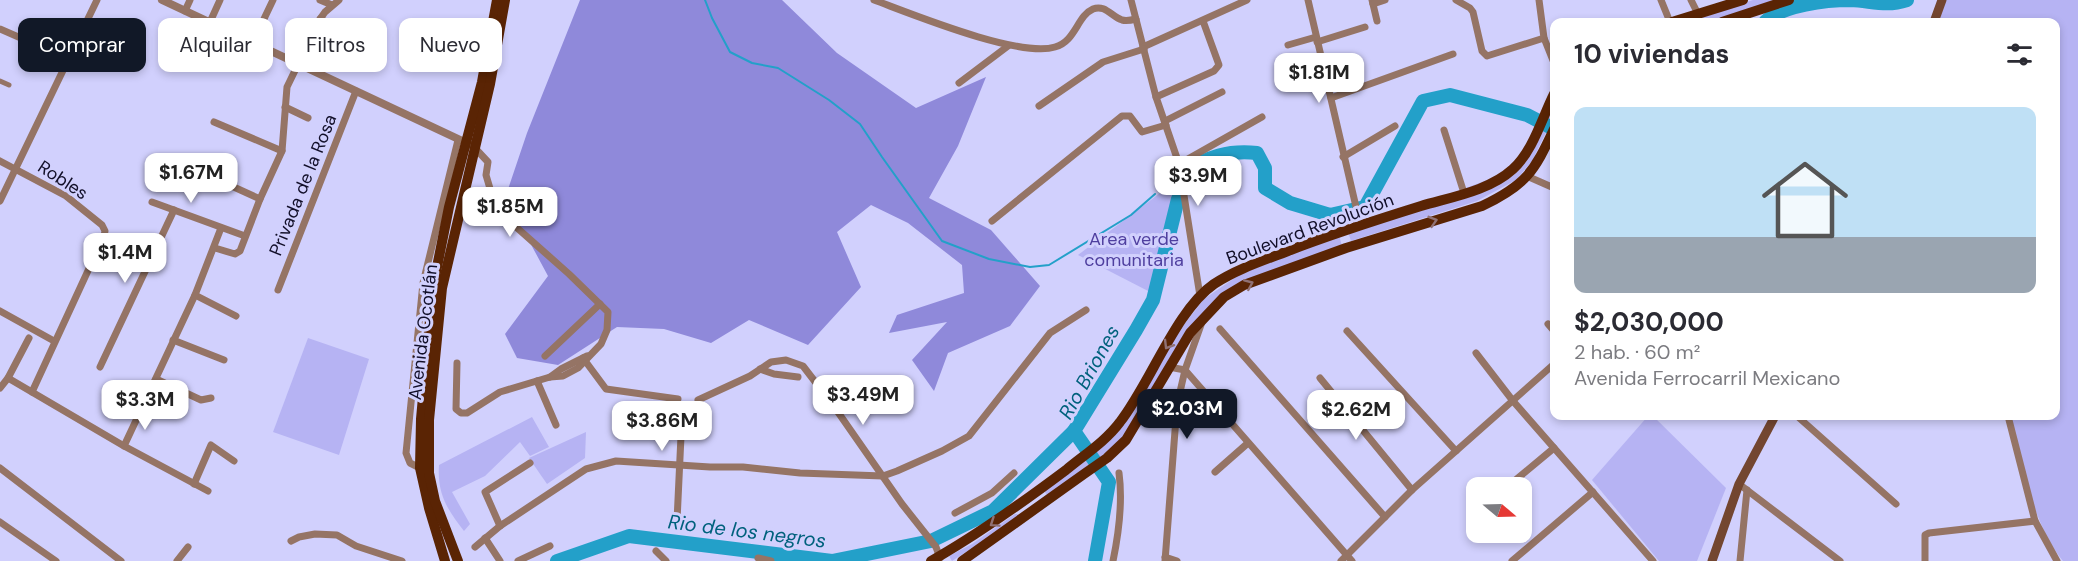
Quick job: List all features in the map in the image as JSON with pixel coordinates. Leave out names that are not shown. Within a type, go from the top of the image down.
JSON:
[{"type":"main road","name":"Avenida Ocotlán","points":[[446,561],[429,508],[420,468],[421,419],[433,287],[449,207],[482,82],[496,0]]},
{"type":"main road","name":"Avenida Ocotlán","points":[[458,561],[435,501],[429,473],[429,420],[442,288],[466,143],[490,84],[505,0]]},
{"type":"main road","points":[[1684,18],[1743,0]]},
{"type":"main road","points":[[1734,18],[1788,0]]},
{"type":"main road","points":[[1936,18],[1942,1]]},
{"type":"main road","name":"Boulevard Revolución","points":[[937,556],[967,541],[1017,507],[1106,438],[1128,412],[1187,313],[1200,296],[1213,285],[1240,269],[1340,231],[1359,219],[1464,193],[1502,178],[1514,169],[1529,147],[1550,102]]},
{"type":"main road","name":"Boulevard Revolución","points":[[962,561],[1025,518],[1115,450],[1134,427],[1181,347],[1203,318],[1224,297],[1244,285],[1346,248],[1482,206],[1515,189],[1529,177],[1550,138]]},
{"type":"main road","points":[[1340,231],[1346,248]]},
{"type":"main road","points":[[1713,561],[1773,420]]},
{"type":"main road","points":[[1042,488],[1050,499]]},
{"type":"main road","points":[[1017,507],[1025,518]]},
{"type":"street","points":[[87,18],[97,0]]},
{"type":"street","points":[[162,0],[201,18]]},
{"type":"street","points":[[185,11],[190,0]]},
{"type":"street","points":[[212,18],[220,0]]},
{"type":"street","points":[[264,18],[273,0]]},
{"type":"street","points":[[320,0],[332,5]]},
{"type":"street","points":[[321,18],[339,0]]},
{"type":"street","points":[[876,0],[1008,46],[1053,48],[1066,43],[1086,15],[1094,9],[1103,8],[1122,20],[1136,19]]},
{"type":"street","points":[[1131,0],[1156,97],[1179,164],[1200,296]]},
{"type":"street","points":[[1039,106],[1104,62],[1144,48],[1247,0]]},
{"type":"street","points":[[1308,0],[1359,219]]},
{"type":"street","points":[[1377,21],[1372,2],[1385,0]]},
{"type":"street","points":[[1456,0],[1473,12],[1484,54],[1487,56],[1544,38]]},
{"type":"street","points":[[1539,0],[1544,38],[1550,53]]},
{"type":"street","points":[[1661,0],[1669,18]]},
{"type":"street","points":[[1691,0],[1698,14]]},
{"type":"street","points":[[1156,97],[1214,71],[1219,65],[1203,21]]},
{"type":"street","points":[[1288,45],[1365,27]]},
{"type":"street","points":[[0,29],[18,37]]},
{"type":"street","points":[[959,83],[1008,46]]},
{"type":"street","points":[[1331,98],[1453,54]]},
{"type":"street","points":[[0,201],[60,72]]},
{"type":"street","points":[[215,248],[237,254],[282,152],[287,87],[293,72]]},
{"type":"street","points":[[316,72],[466,143],[488,162],[486,175],[491,192],[506,218],[608,312],[607,330],[601,344],[586,358],[550,377],[500,392],[467,413],[461,413],[456,409],[457,363]]},
{"type":"street","points":[[0,81],[9,85]]},
{"type":"street","name":"Privada de la Rosa","points":[[278,290],[356,91]]},
{"type":"street","points":[[992,221],[1122,116],[1130,116],[1142,132],[1165,123],[1222,92]]},
{"type":"street","points":[[285,107],[308,118]]},
{"type":"street","points":[[1179,164],[1262,117]]},
{"type":"street","points":[[214,122],[282,152]]},
{"type":"street","points":[[1343,157],[1395,126]]},
{"type":"street","points":[[1444,130],[1464,193]]},
{"type":"street","points":[[170,158],[260,199]]},
{"type":"street","name":"Robles","points":[[0,161],[66,196],[102,225],[105,231],[54,341]]},
{"type":"street","points":[[1529,177],[1550,186]]},
{"type":"street","points":[[152,202],[245,236]]},
{"type":"street","points":[[100,368],[174,210]]},
{"type":"street","points":[[124,446],[195,295],[221,228]]},
{"type":"street","points":[[195,295],[236,316]]},
{"type":"street","points":[[545,356],[600,304]]},
{"type":"street","points":[[475,547],[500,525],[586,469],[616,462],[883,476],[897,471],[964,440],[1050,333],[1086,310]]},
{"type":"street","points":[[0,311],[54,341],[32,392]]},
{"type":"street","points":[[1178,561],[1165,559],[1177,405],[1185,370],[1203,318]]},
{"type":"street","points":[[1220,329],[1385,517]]},
{"type":"street","points":[[1347,331],[1455,451]]},
{"type":"street","points":[[0,388],[8,378],[29,338]]},
{"type":"street","points":[[173,340],[224,360]]},
{"type":"street","points":[[1476,353],[1513,401],[1653,561]]},
{"type":"street","points":[[586,358],[606,389],[678,399]]},
{"type":"street","points":[[698,399],[714,393],[771,362],[786,360],[803,366],[816,380],[921,528],[937,556]]},
{"type":"street","points":[[1169,367],[1185,370],[1346,559],[1412,490],[1550,368]]},
{"type":"street","points":[[760,369],[774,374],[798,377]]},
{"type":"street","points":[[8,378],[124,446],[208,491]]},
{"type":"street","points":[[1320,378],[1412,490]]},
{"type":"street","points":[[156,379],[201,400],[211,398]]},
{"type":"street","points":[[537,381],[556,425]]},
{"type":"street","points":[[677,521],[682,415]]},
{"type":"street","points":[[1802,420],[1896,504]]},
{"type":"street","points":[[2009,420],[2035,521],[2057,561]]},
{"type":"street","points":[[1215,472],[1248,443]]},
{"type":"street","points":[[194,484],[211,445],[234,460]]},
{"type":"street","points":[[1519,477],[1554,448]]},
{"type":"street","points":[[500,525],[484,492],[530,462]]},
{"type":"street","points":[[0,468],[121,561]]},
{"type":"street","points":[[955,513],[992,493],[1014,473]]},
{"type":"street","points":[[1113,561],[1119,532],[1121,490],[1119,473]]},
{"type":"street","points":[[1740,561],[1743,487]]},
{"type":"street","points":[[1743,487],[1840,561]]},
{"type":"street","points":[[1512,561],[1592,490]]},
{"type":"street","points":[[1925,561],[1923,541],[1925,535],[1929,533],[2035,521]]},
{"type":"street","points":[[0,522],[56,561]]},
{"type":"street","points":[[291,541],[315,534],[338,535],[356,546],[402,561]]},
{"type":"street","points":[[485,538],[500,561]]},
{"type":"street","points":[[518,561],[550,546]]},
{"type":"street","points":[[177,561],[188,547]]},
{"type":"street","points":[[656,551],[666,561]]},
{"type":"street","points":[[758,558],[771,561]]},
{"type":"green space","points":[[1753,0],[1781,0],[1727,18],[1696,18]]},
{"type":"green space","points":[[1945,0],[2078,0],[2078,561],[2063,561],[2044,529],[2029,492],[2009,420],[2060,420],[2060,18],[1940,18]]},
{"type":"green space","points":[[1550,107],[1550,124],[1532,161],[1516,180],[1477,201],[1351,241],[1348,232],[1514,170]]},
{"type":"green space","name":"Area verde comunitaria","points":[[1180,178],[1181,185],[1152,293],[1078,255]]},
{"type":"green space","points":[[1339,235],[1342,246],[1245,282],[1209,309],[1125,438],[1050,499],[1042,488],[1106,439],[1175,336],[1204,299],[1242,273]]},
{"type":"green space","points":[[308,338],[369,359],[339,455],[273,432]]},
{"type":"green space","points":[[532,417],[549,447],[530,456],[520,442],[485,476],[452,492],[470,524],[464,531],[444,501],[439,465]]},
{"type":"green space","points":[[1644,420],[1657,420],[1726,488],[1697,561],[1659,561],[1592,480]]},
{"type":"green space","points":[[586,432],[585,458],[547,484],[529,458]]},
{"type":"green space","points":[[1015,514],[1020,517],[952,561],[949,556],[972,544]]},
{"type":"shaded area","points":[[580,0],[782,0],[837,53],[916,108],[986,77],[958,146],[929,198],[991,230],[1040,286],[1010,326],[948,353],[934,391],[912,360],[947,322],[889,333],[897,315],[964,293],[962,265],[908,223],[871,205],[837,232],[861,287],[808,345],[749,320],[711,343],[664,329],[617,327],[558,365],[517,358],[505,334],[548,276],[527,237],[503,204],[527,133]]},
{"type":"waterway","points":[[705,0],[730,52],[752,63],[778,68],[829,100],[860,124],[942,241],[989,259],[1030,267],[1049,265],[1131,215],[1155,194]]},
{"type":"waterway","name":"Rio Briones","points":[[1770,18],[1782,11],[1818,2],[1851,0],[1886,3],[1907,0]]},
{"type":"waterway","name":"Rio Briones","points":[[1186,173],[1210,158],[1238,152],[1257,153],[1265,168],[1265,188],[1290,203],[1330,215],[1365,207],[1423,101],[1450,95],[1527,115],[1550,127]]},
{"type":"waterway","name":"Rio Briones","points":[[1095,561],[1109,482],[1074,431],[1153,300],[1178,199]]},
{"type":"waterway","name":"Rio de los negros","points":[[557,561],[629,536],[832,561],[931,541],[993,511],[1074,431]]}]
